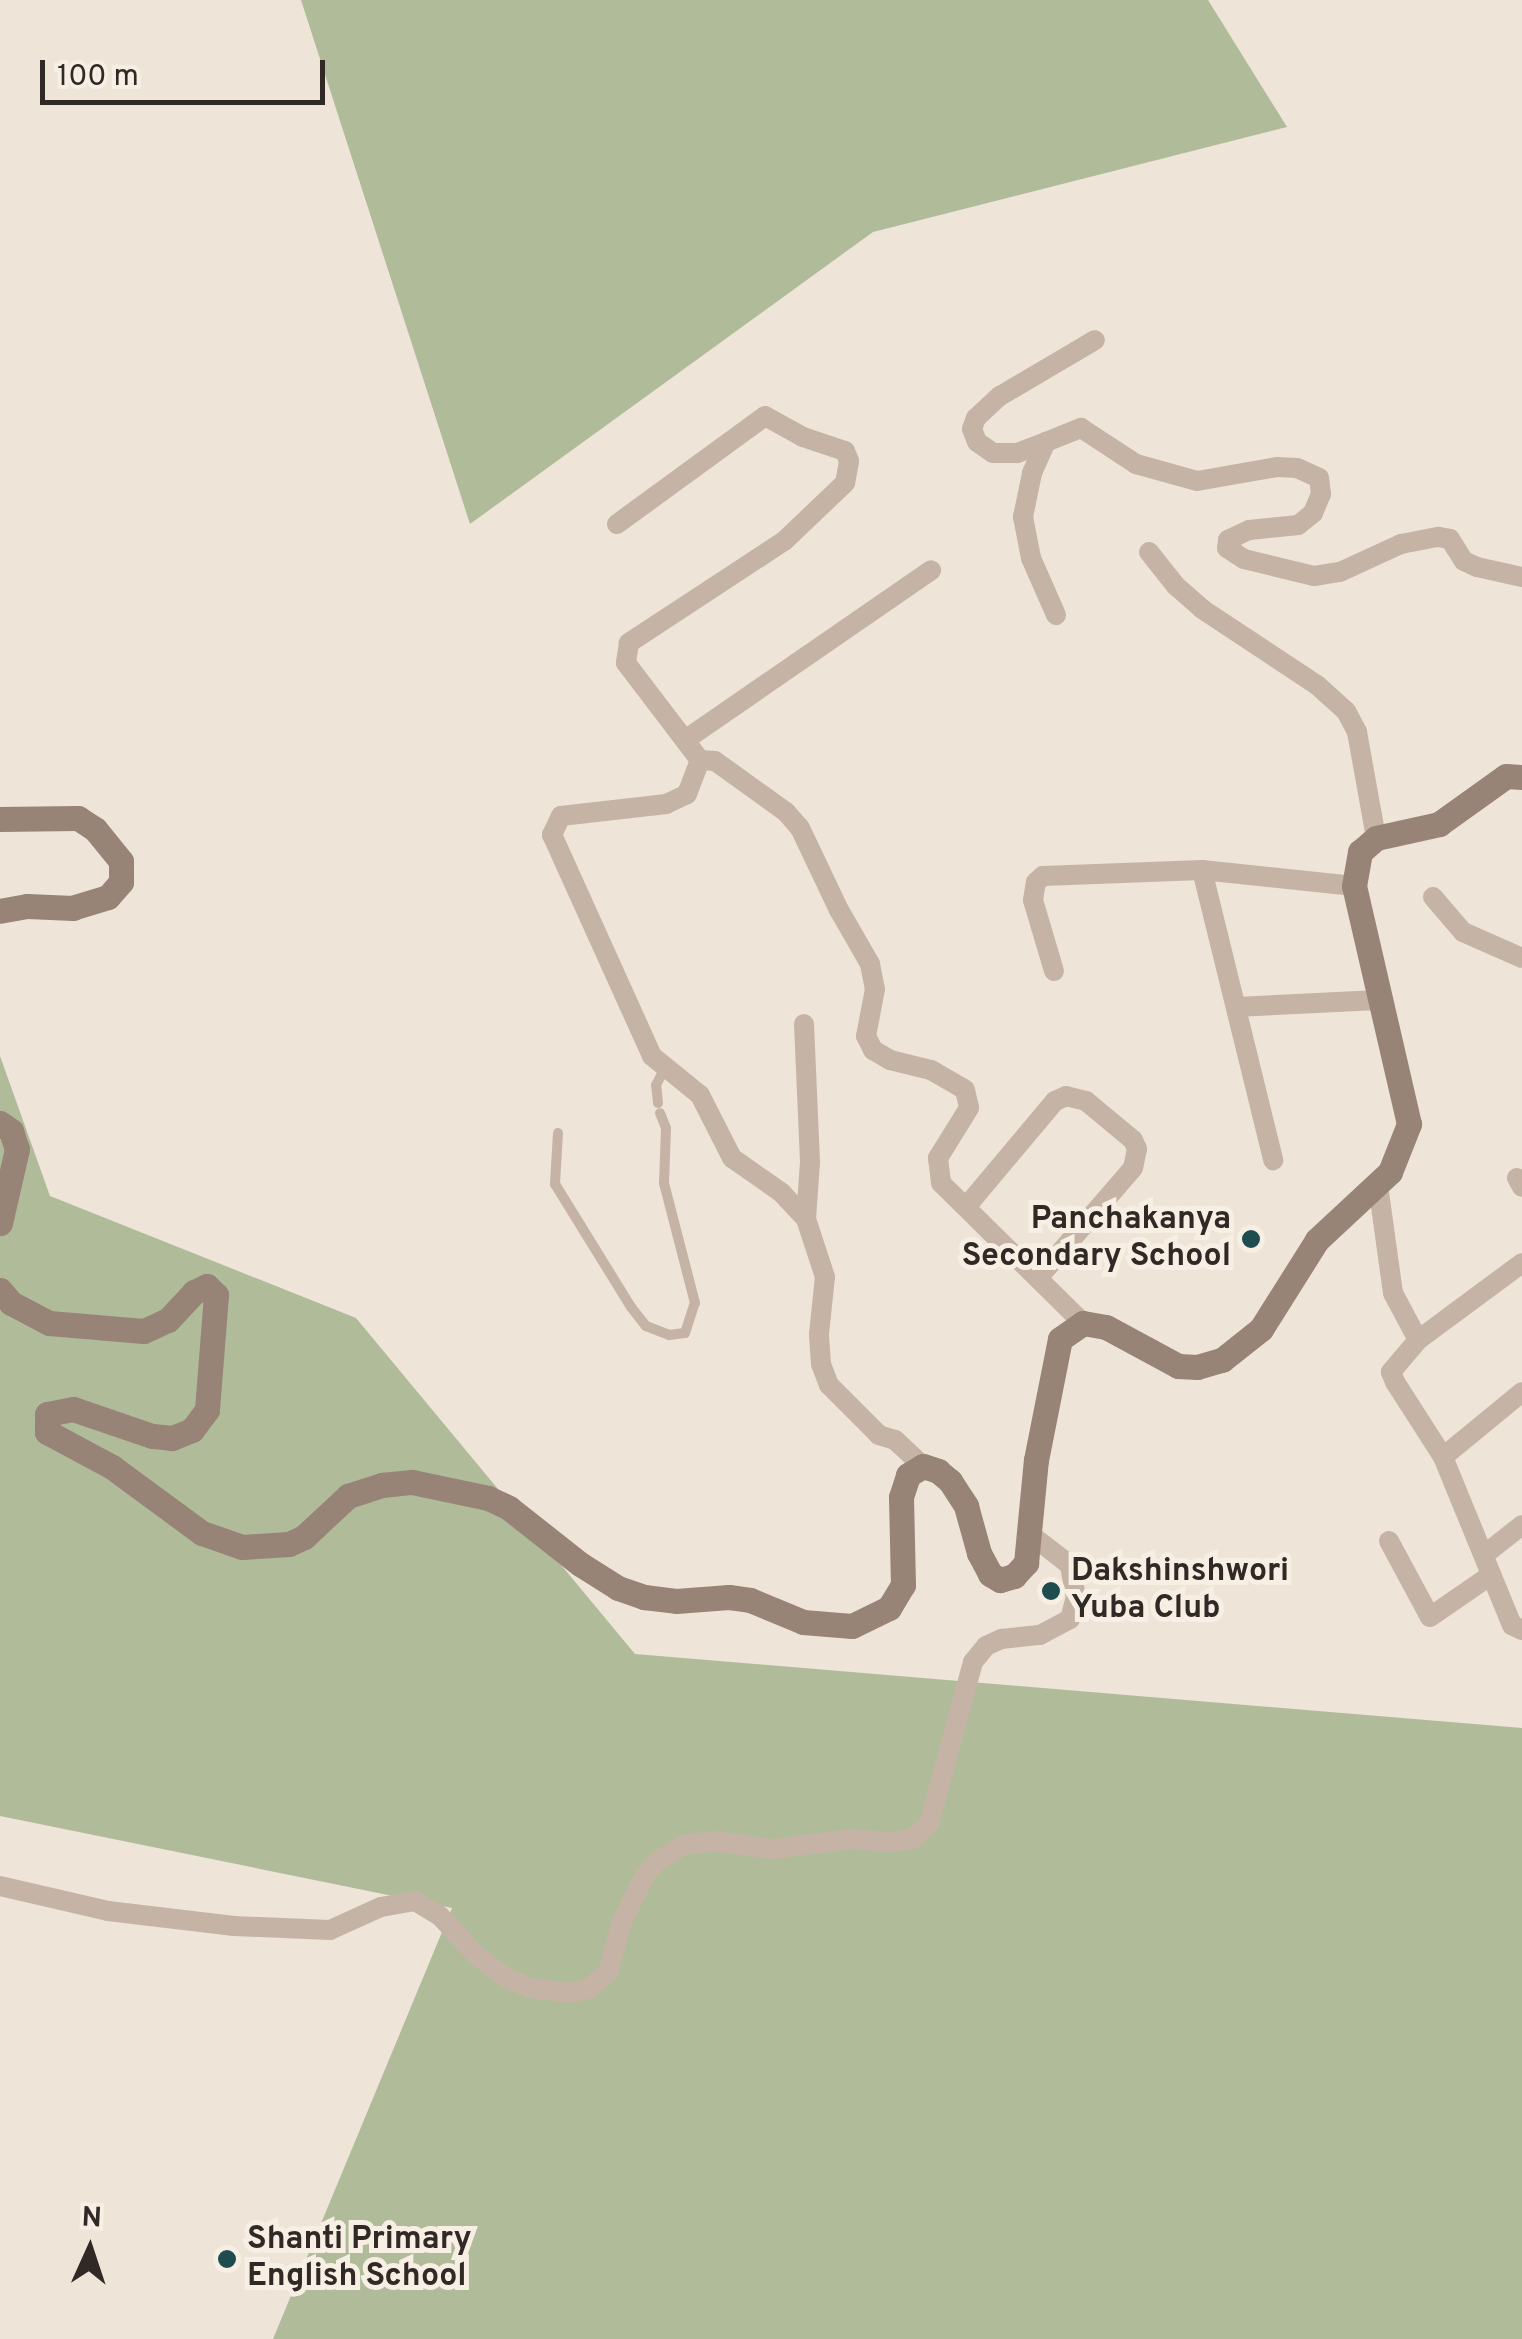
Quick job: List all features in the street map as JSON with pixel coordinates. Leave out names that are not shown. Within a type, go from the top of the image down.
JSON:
[{"type":"street","points":[[1095,340],[1000,396],[976,418],[972,429],[976,442],[993,453],[1017,454],[1081,428],[1136,464],[1197,481],[1277,467],[1298,468],[1318,478],[1322,494],[1313,513],[1298,525],[1249,530],[1228,540],[1226,548],[1233,555],[1292,573],[1340,572],[1401,544],[1438,537],[1450,539],[1464,561],[1476,568],[1522,577]]},
{"type":"street","points":[[617,524],[765,416],[803,437],[844,452],[849,462],[844,484],[784,540],[629,643],[626,662],[700,760],[714,761],[786,812],[800,828],[870,964],[875,989],[866,1036],[873,1050],[890,1060],[931,1070],[965,1090],[969,1108],[938,1158],[940,1184],[1039,1276],[1083,1323],[1106,1327],[1178,1366],[1197,1367],[1222,1360],[1261,1329],[1317,1240],[1378,1185],[1400,1153],[1409,1124],[1354,886],[1360,852],[1376,838],[1440,824],[1506,776],[1522,777]]},
{"type":"street","points":[[1046,442],[1032,473],[1023,517],[1031,558],[1056,615]]},
{"type":"street","points":[[1149,552],[1176,586],[1202,609],[1317,685],[1346,711],[1357,732],[1376,838]]},
{"type":"street","points":[[684,740],[932,570]]},
{"type":"street","points":[[700,760],[687,794],[666,804],[560,816],[552,836],[652,1056],[700,1095],[732,1158],[782,1193],[806,1219]]},
{"type":"street","points":[[0,818],[78,818],[96,829],[121,862],[122,882],[108,897],[73,908],[27,906],[0,911]]},
{"type":"street","points":[[1054,971],[1033,900],[1036,882],[1043,876],[1202,870],[1354,886]]},
{"type":"street","points":[[1202,870],[1273,1160]]},
{"type":"street","points":[[1433,897],[1462,932],[1522,958]]},
{"type":"street","points":[[1236,1007],[1378,1000]]},
{"type":"street","points":[[804,1024],[810,1162],[806,1219],[825,1277],[819,1334],[821,1364],[829,1385],[879,1435],[894,1440],[922,1466],[938,1470],[950,1482],[966,1506],[979,1553],[990,1574],[1000,1580],[1014,1576],[1026,1564],[1032,1534],[1036,1460],[1051,1368],[1060,1338],[1083,1323]]},
{"type":"street","points":[[966,1207],[1055,1101],[1066,1096],[1086,1101],[1133,1140],[1137,1149],[1133,1168],[1039,1276]]},
{"type":"street","points":[[0,1123],[11,1130],[17,1149],[0,1223]]},
{"type":"street","points":[[1378,1185],[1393,1294],[1418,1340]]},
{"type":"street","points":[[1522,1262],[1418,1340],[1392,1372],[1443,1457],[1512,1626],[1522,1630]]},
{"type":"street","points":[[0,1290],[11,1303],[49,1323],[144,1331],[168,1320],[194,1292],[207,1286],[216,1295],[207,1410],[192,1430],[172,1438],[152,1436],[74,1409],[47,1414],[47,1432],[112,1467],[202,1533],[242,1547],[290,1544],[304,1537],[348,1496],[382,1485],[412,1482],[498,1503],[580,1564],[618,1588],[644,1597],[676,1601],[729,1597],[750,1600],[803,1622],[852,1626],[889,1608],[904,1585],[901,1497],[908,1475],[922,1466]]},
{"type":"street","points":[[1443,1457],[1522,1392]]},
{"type":"street","points":[[1390,1541],[1430,1617],[1488,1565],[1522,1525]]},
{"type":"street","points":[[0,1886],[163,1920],[330,1930],[382,1907],[415,1901],[440,1916],[476,1956],[505,1977],[568,1994],[590,1988],[608,1972],[622,1922],[644,1877],[656,1862],[683,1844],[714,1841],[787,1848],[852,1839],[890,1842],[912,1839],[929,1824],[972,1662],[986,1646],[1001,1639],[1040,1635],[1070,1620],[1076,1596],[1070,1565],[1032,1534]]},
{"type":"lane","points":[[558,1133],[554,1184],[630,1307],[646,1326],[668,1335],[685,1333],[694,1303],[664,1183],[666,1128],[656,1085],[665,1067]]},
{"type":"green space","points":[[301,0],[1208,0],[1287,127],[873,232],[470,524]]},
{"type":"green space","points":[[0,1056],[50,1196],[356,1318],[635,1654],[1522,1728],[1522,2339],[273,2339],[452,1908],[0,1816]]},
{"type":"place","name":"Panchakanya Secondary School","points":[[1251,1239]]},
{"type":"place","name":"Dakshinshwori Yuba Club","points":[[1051,1591]]},
{"type":"place","name":"Shanti Primary English School","points":[[227,2259]]}]
